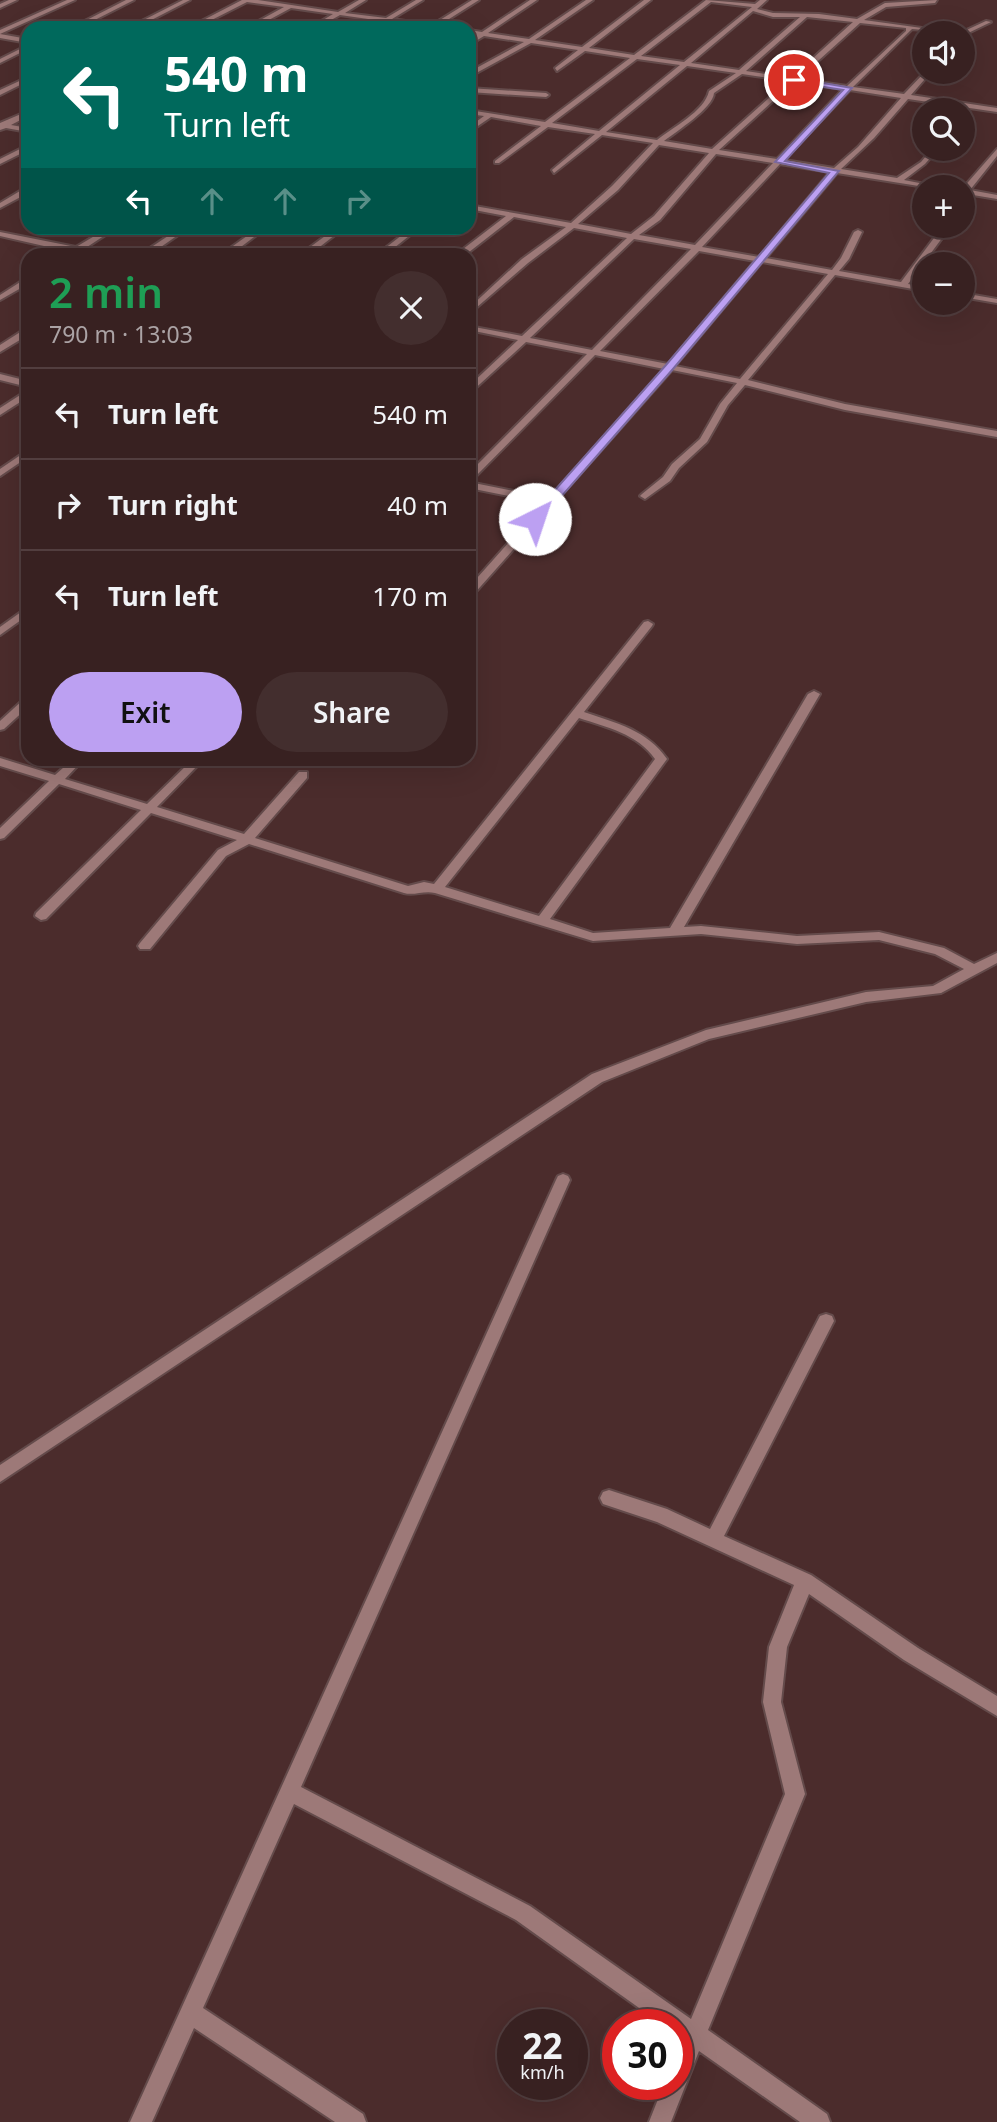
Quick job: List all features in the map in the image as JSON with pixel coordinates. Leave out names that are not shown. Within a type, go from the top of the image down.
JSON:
[{"type":"street","points":[[0,6],[14,0]]},
{"type":"street","points":[[28,21],[72,0]]},
{"type":"street","points":[[88,21],[131,0]]},
{"type":"street","points":[[145,21],[187,0]]},
{"type":"street","points":[[205,21],[246,0],[392,21]]},
{"type":"street","points":[[262,21],[303,0]]},
{"type":"street","points":[[325,21],[363,0]]},
{"type":"street","points":[[386,20],[420,0]]},
{"type":"street","points":[[444,21],[476,0]]},
{"type":"street","points":[[476,38],[534,0]]},
{"type":"street","points":[[476,71],[530,41],[590,0]]},
{"type":"street","points":[[557,69],[648,0]]},
{"type":"street","points":[[497,162],[710,0],[753,8],[773,15],[912,27]]},
{"type":"street","points":[[554,171],[764,0]]},
{"type":"street","points":[[476,383],[633,236],[657,218],[714,151],[858,21],[885,5],[935,1]]},
{"type":"street","points":[[476,306],[525,261],[573,225],[615,188],[657,143],[696,113],[711,97],[710,92],[740,73],[805,16]]},
{"type":"street","points":[[975,28],[988,22]]},
{"type":"street","points":[[0,34],[21,24]]},
{"type":"street","points":[[476,471],[698,247],[849,88],[909,32],[909,27]]},
{"type":"street","points":[[476,33],[915,98]]},
{"type":"street","points":[[0,34],[21,39]]},
{"type":"street","points":[[0,61],[21,50]]},
{"type":"street","points":[[0,93],[21,82]]},
{"type":"street","points":[[476,585],[670,367],[835,171],[861,149],[871,134],[916,84]]},
{"type":"street","points":[[476,90],[546,95]]},
{"type":"street","points":[[975,109],[997,110]]},
{"type":"street","points":[[476,113],[912,183]]},
{"type":"street","points":[[476,125],[490,115]]},
{"type":"street","points":[[2,126],[21,116]]},
{"type":"street","points":[[2,126],[21,129]]},
{"type":"street","points":[[0,162],[21,151]]},
{"type":"street","points":[[975,178],[997,151]]},
{"type":"street","points":[[898,181],[925,161]]},
{"type":"street","points":[[0,206],[21,194]]},
{"type":"street","points":[[975,194],[997,197]]},
{"type":"street","points":[[476,208],[912,287]]},
{"type":"street","points":[[469,248],[512,215]]},
{"type":"street","points":[[645,496],[667,479],[675,466],[704,440],[724,404],[845,259],[858,232]]},
{"type":"street","points":[[0,234],[74,248]]},
{"type":"street","points":[[0,247],[24,235]]},
{"type":"street","points":[[81,248],[102,235]]},
{"type":"street","points":[[154,248],[174,235]]},
{"type":"street","points":[[234,248],[252,235]]},
{"type":"street","points":[[313,248],[330,235]]},
{"type":"street","points":[[389,248],[406,235]]},
{"type":"street","points":[[903,285],[938,238]]},
{"type":"street","points":[[0,298],[21,285]]},
{"type":"street","points":[[975,297],[997,301]]},
{"type":"street","points":[[476,329],[744,382],[845,407],[997,434]]},
{"type":"street","points":[[0,349],[21,336]]},
{"type":"street","points":[[0,377],[21,382]]},
{"type":"street","points":[[0,412],[21,398]]},
{"type":"street","points":[[0,473],[21,458]]},
{"type":"street","points":[[476,486],[551,501]]},
{"type":"street","points":[[0,632],[21,616]]},
{"type":"street","points":[[437,889],[648,624]]},
{"type":"street","points":[[674,932],[814,694]]},
{"type":"street","points":[[0,727],[21,708]]},
{"type":"street","points":[[542,921],[661,759],[655,748],[643,740],[577,713]]},
{"type":"street","points":[[0,762],[408,890],[424,886],[437,889],[593,937],[674,932],[727,932],[797,940],[879,936],[939,951],[976,970]]},
{"type":"street","points":[[0,835],[71,766]]},
{"type":"street","points":[[41,916],[192,766]]},
{"type":"street","points":[[145,946],[222,853],[245,841],[303,775]]},
{"type":"street","points":[[0,1474],[597,1078],[706,1035],[866,997],[936,990],[997,957]]},
{"type":"street","points":[[141,2122],[563,1180]]},
{"type":"street","points":[[713,1541],[826,1321]]},
{"type":"street","points":[[609,1498],[661,1516],[805,1581],[911,1654],[997,1707]]},
{"type":"street","points":[[694,2034],[795,1794],[772,1702],[778,1647],[805,1581]]},
{"type":"street","points":[[289,1791],[523,1913],[819,2122]]},
{"type":"street","points":[[190,2012],[355,2122]]},
{"type":"street","points":[[660,2122],[669,2100]]},
{"type":"route","points":[[535,519],[670,367],[835,171],[779,162],[849,88],[794,80]]}]
